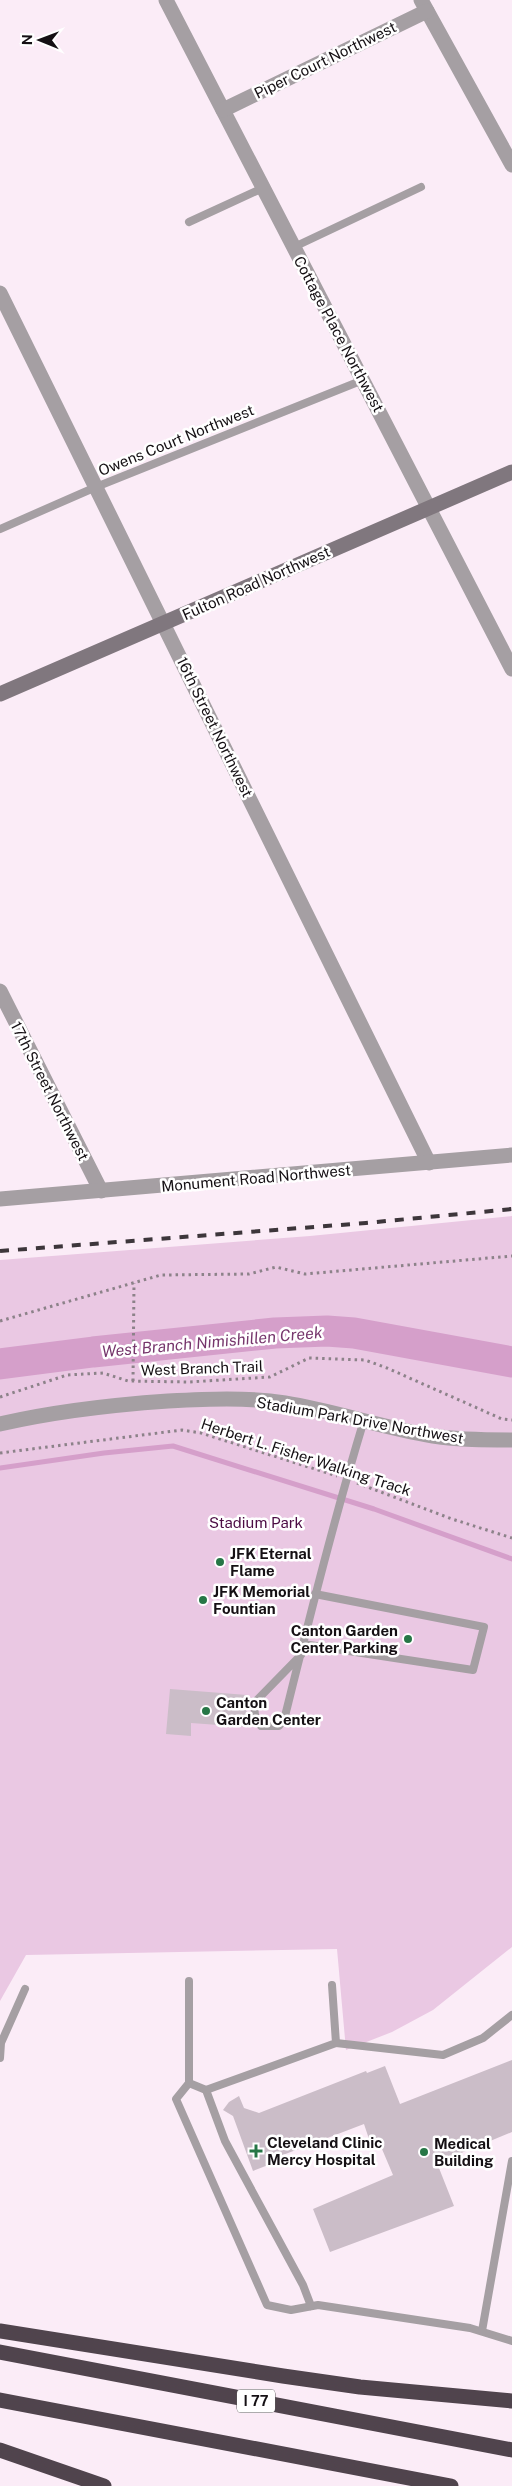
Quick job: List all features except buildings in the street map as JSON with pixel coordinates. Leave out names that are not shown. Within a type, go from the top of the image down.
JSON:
[{"type":"highway","points":[[0,2331],[331,2383],[512,2400]]},
{"type":"highway","name":"I 77","points":[[0,2352],[512,2450]]},
{"type":"highway","points":[[0,2400],[450,2486]]},
{"type":"highway","points":[[0,2450],[104,2486]]},
{"type":"main road","name":"Fulton Road Northwest","points":[[0,694],[512,472]]},
{"type":"street","name":"Cottage Place Northwest","points":[[166,0],[430,507],[512,669]]},
{"type":"street","name":"Piper Court Northwest","points":[[223,110],[424,5]]},
{"type":"street","points":[[424,5],[512,165]]},
{"type":"street","name":"16th Street Northwest","points":[[0,293],[429,1162]]},
{"type":"street","name":"17th Street Northwest","points":[[0,991],[101,1191]]},
{"type":"street","name":"Monument Road Northwest","points":[[0,1199],[512,1155]]},
{"type":"street","name":"Stadium Park Drive Northwest","points":[[0,1424],[77,1408],[197,1400],[254,1399],[278,1402],[431,1436],[468,1440],[512,1440]]},
{"type":"lane","points":[[294,246],[421,187]]},
{"type":"lane","points":[[189,222],[264,188]]},
{"type":"lane","name":"Owens Court Northwest","points":[[0,529],[96,487],[363,380]]},
{"type":"lane","points":[[301,1655],[257,1700],[254,1709],[255,1718],[261,1726],[270,1728],[279,1726],[284,1720],[301,1655],[315,1594],[364,1420]]},
{"type":"lane","points":[[303,1644],[473,1670],[484,1627],[315,1594]]},
{"type":"lane","points":[[189,1981],[189,2083],[176,2099],[268,2306],[291,2310],[311,2306],[451,2325],[482,2331],[512,2340]]},
{"type":"lane","points":[[332,1985],[336,2043]]},
{"type":"lane","points":[[0,2058],[1,2043],[25,1989]]},
{"type":"lane","points":[[189,2083],[206,2090],[336,2043],[442,2054],[482,2038],[512,2015]]},
{"type":"lane","points":[[206,2090],[225,2141],[303,2285],[311,2306]]},
{"type":"lane","points":[[482,2331],[512,2161]]},
{"type":"path","points":[[0,1321],[161,1275],[249,1274],[276,1267],[305,1274],[512,1256]]},
{"type":"path","points":[[133,1381],[134,1283]]},
{"type":"path","name":"West Branch Trail","points":[[0,1397],[67,1375],[103,1373],[133,1381],[189,1382],[270,1377],[309,1358],[365,1360],[502,1419],[512,1420]]},
{"type":"path","name":"Herbert L. Fisher Walking Track","points":[[0,1453],[182,1430],[202,1433],[512,1538]]},
{"type":"green space","name":"Stadium Park","points":[[512,1216],[512,1947],[433,2010],[392,2032],[346,2050],[337,1949],[26,1955],[0,2001],[0,1260],[310,1236]]},
{"type":"waterway","name":"West Branch Nimishillen Creek","points":[[0,1364],[93,1352],[275,1333],[327,1331],[354,1333],[512,1362]]},
{"type":"waterway","points":[[0,1468],[104,1453],[173,1446],[374,1509],[512,1559]]},
{"type":"railway","points":[[0,1251],[366,1223],[512,1209]]},
{"type":"place","name":"JFK Eternal Flame","points":[[220,1562]]},
{"type":"place","name":"JFK Memorial Fountian","points":[[203,1600]]},
{"type":"place","name":"Canton Garden Center Parking","points":[[408,1639]]},
{"type":"place","name":"Canton Garden Center","points":[[206,1711]]},
{"type":"place","name":"Cleveland Clinic Mercy Hospital","points":[[256,2151]]},
{"type":"place","name":"Medical Building","points":[[424,2152]]}]
